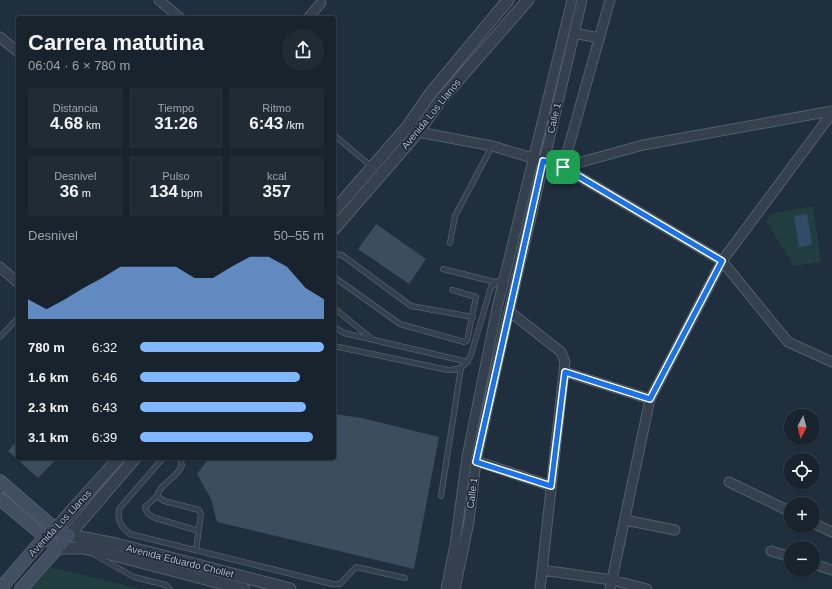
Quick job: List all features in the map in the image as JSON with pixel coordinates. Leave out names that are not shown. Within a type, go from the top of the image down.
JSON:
[{"type":"main road","points":[[0,481],[55,529],[69,535]]},
{"type":"main road","points":[[0,499],[44,538],[58,548]]},
{"type":"main road","name":"Avenida Los Llanos","points":[[0,589],[44,538],[55,529]]},
{"type":"main road","name":"Avenida Los Llanos","points":[[21,589],[69,535]]},
{"type":"street","points":[[159,0],[178,16]]},
{"type":"street","name":"Avenida Los Llanos","points":[[336,208],[408,126],[430,94],[508,0]]},
{"type":"street","name":"Avenida Los Llanos","points":[[336,227],[418,132],[439,102],[528,0]]},
{"type":"street","name":"Calle 1","points":[[455,589],[469,522],[476,462],[509,311],[572,0]]},
{"type":"street","name":"Calle 1","points":[[446,589],[455,546],[467,457],[505,276],[539,160],[582,0]]},
{"type":"street","points":[[563,167],[610,0]]},
{"type":"street","points":[[310,16],[321,3]]},
{"type":"street","points":[[574,33],[599,38]]},
{"type":"street","points":[[0,37],[16,50]]},
{"type":"street","points":[[563,167],[643,144],[832,112]]},
{"type":"street","points":[[610,589],[650,399],[722,261],[832,112]]},
{"type":"street","points":[[408,126],[418,132],[492,146],[563,167],[722,261],[788,342],[832,362]]},
{"type":"street","points":[[0,267],[16,281]]},
{"type":"street","points":[[509,311],[561,352],[565,362],[540,589]]},
{"type":"street","points":[[565,372],[650,399]]},
{"type":"street","name":"Avenida Los Llanos","points":[[55,529],[117,460]]},
{"type":"street","name":"Avenida Los Llanos","points":[[69,535],[133,460]]},
{"type":"street","points":[[476,462],[551,486]]},
{"type":"street","points":[[729,482],[784,509]]},
{"type":"street","points":[[625,520],[675,530]]},
{"type":"street","points":[[820,526],[832,532]]},
{"type":"street","name":"Avenida Eduardo Chollet","points":[[69,535],[116,544],[290,589]]},
{"type":"street","name":"Avenida Eduardo Chollet","points":[[58,548],[83,548],[144,562],[244,589]]},
{"type":"street","points":[[771,551],[784,555]]},
{"type":"street","points":[[820,566],[832,570]]},
{"type":"street","points":[[542,570],[612,580],[648,589]]},
{"type":"lane","points":[[336,137],[372,167]]},
{"type":"lane","points":[[450,243],[455,216],[492,146]]},
{"type":"lane","points":[[336,254],[342,255],[411,306],[473,317]]},
{"type":"lane","points":[[443,269],[495,282]]},
{"type":"lane","points":[[336,346],[448,370],[461,368],[468,362],[488,292],[495,282],[505,276]]},
{"type":"lane","points":[[336,277],[404,326],[464,342],[469,338],[476,297],[452,290]]},
{"type":"lane","points":[[336,310],[373,340]]},
{"type":"lane","points":[[0,337],[16,320]]},
{"type":"lane","points":[[336,329],[344,333],[468,362]]},
{"type":"lane","points":[[441,496],[461,368]]},
{"type":"lane","points":[[162,460],[119,509],[118,516],[123,529],[130,534],[332,584],[340,584],[356,567],[405,578]]},
{"type":"lane","points":[[180,460],[182,465],[180,470],[163,486],[157,496],[145,507],[148,514],[155,518],[199,531]]},
{"type":"lane","points":[[157,496],[164,501],[199,510],[201,514],[196,550]]},
{"type":"lane","points":[[83,548],[128,574],[166,585],[170,589]]},
{"type":"green space","points":[[813,206],[821,262],[794,266],[766,221],[773,213]]},
{"type":"green space","points":[[50,567],[141,589],[29,589]]},
{"type":"water","points":[[807,214],[812,245],[799,247],[794,216]]},
{"type":"building","points":[[376,224],[426,259],[409,284],[358,249]]},
{"type":"building","points":[[336,414],[362,418],[439,437],[414,569],[217,522],[211,499],[197,474],[208,460],[336,460]]},
{"type":"building","points":[[16,442],[16,458],[8,451]]},
{"type":"building","points":[[18,460],[55,460],[38,478]]},
{"type":"route","points":[[543,161],[563,167],[722,261],[650,399],[565,372],[551,486],[476,462],[543,161]]}]
